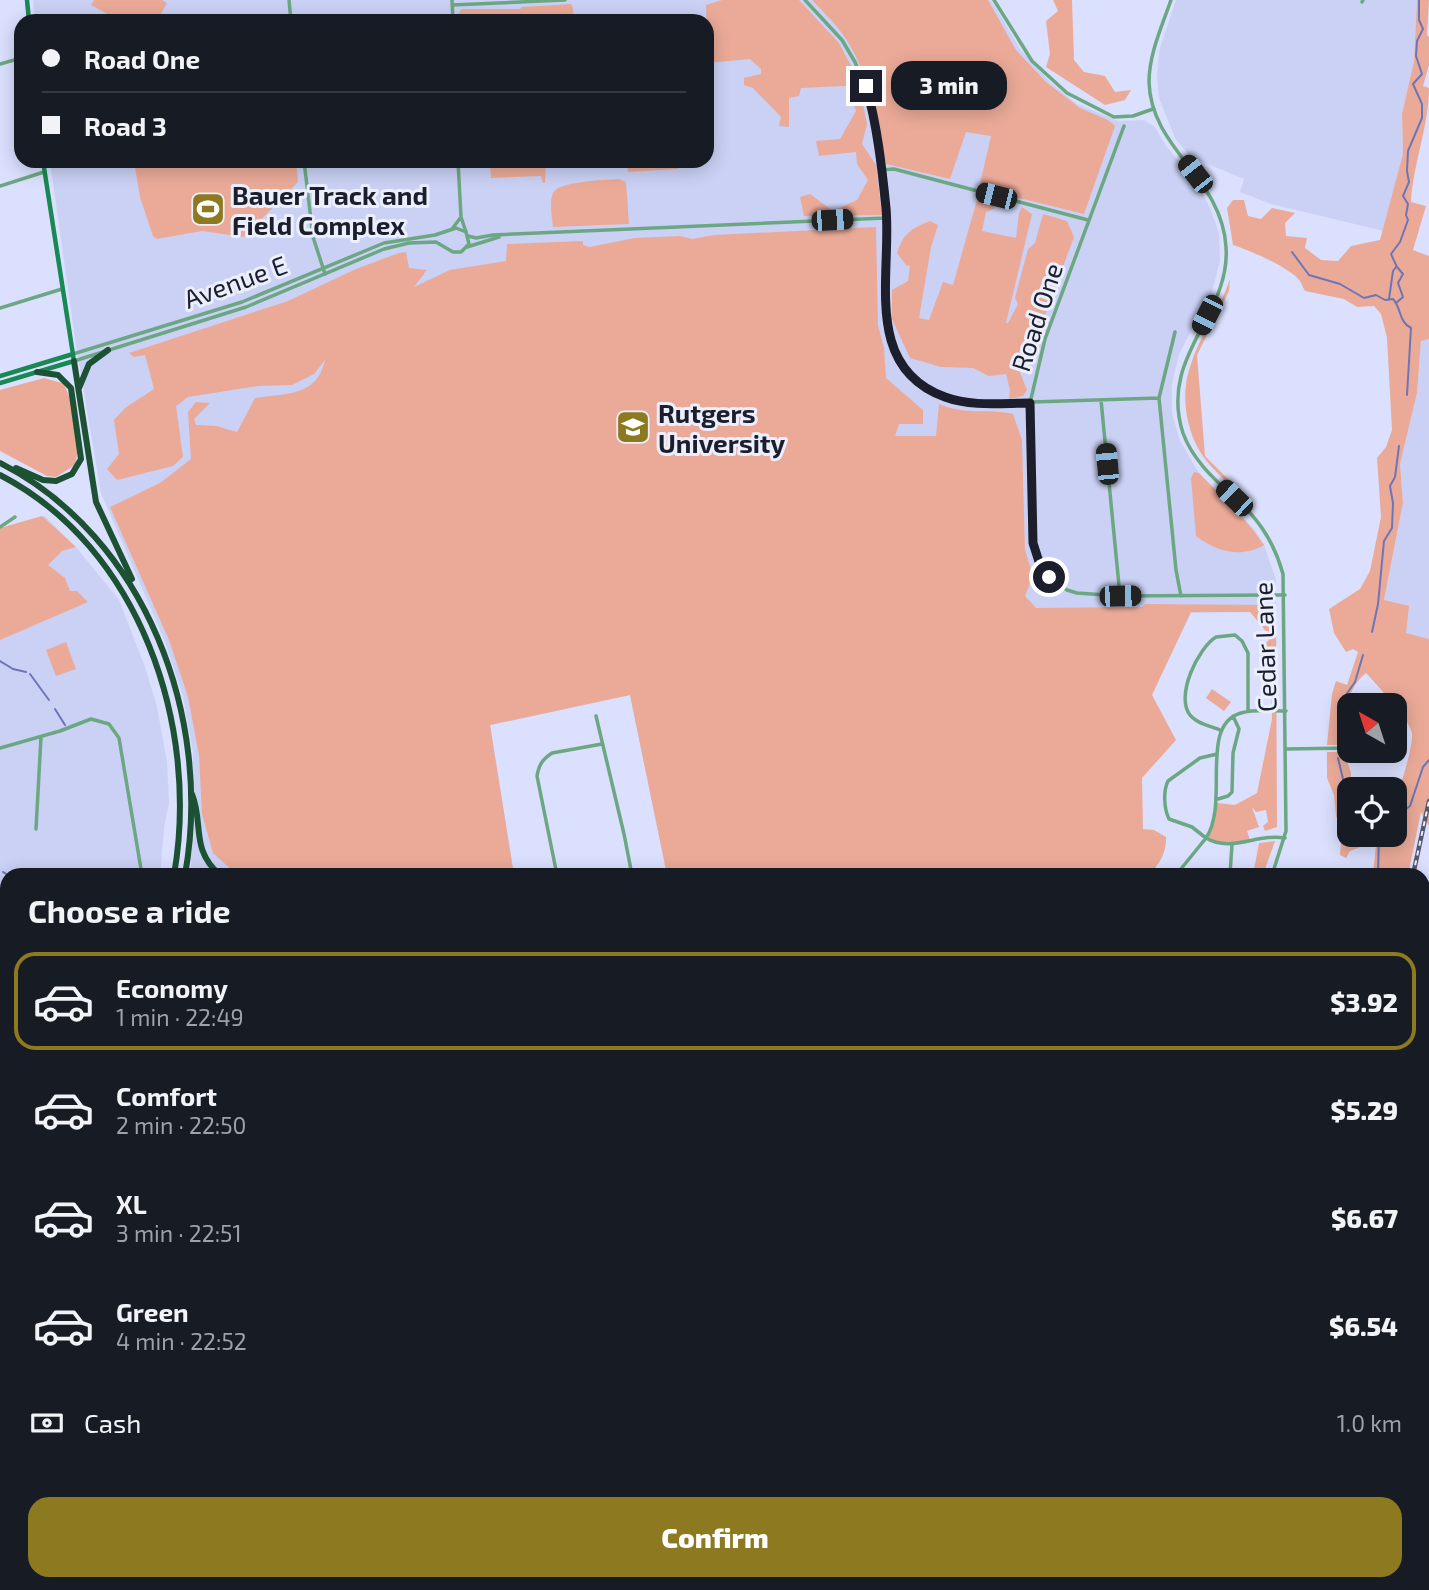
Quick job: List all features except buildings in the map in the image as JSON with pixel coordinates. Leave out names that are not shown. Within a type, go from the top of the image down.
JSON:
[{"type":"highway","points":[[79,390],[89,364],[108,350]]},
{"type":"highway","points":[[74,357],[96,502],[138,589],[141,603]]},
{"type":"highway","points":[[8,467],[15,467],[44,480],[56,481],[72,474],[80,462],[81,449],[71,388],[58,375],[37,372]]},
{"type":"highway","points":[[0,463],[47,492],[87,527],[114,558],[141,603],[162,651],[179,707],[187,750],[190,832],[186,868]]},
{"type":"highway","points":[[0,475],[46,504],[89,545],[119,586],[142,631],[162,686],[175,748],[179,802],[175,868]]},
{"type":"highway","points":[[190,790],[194,797],[201,848],[213,868]]},
{"type":"main road","points":[[44,168],[74,357]]},
{"type":"main road","points":[[0,383],[74,357]]},
{"type":"main road","points":[[0,376],[74,357]]},
{"type":"street","points":[[452,2],[565,0]]},
{"type":"street","points":[[805,0],[842,40],[861,74],[870,103],[886,218],[887,322],[893,346],[907,370],[929,390],[960,402],[1030,403],[1159,398]]},
{"type":"street","points":[[994,0],[1032,61],[1067,93],[1114,117],[1133,116],[1153,109]]},
{"type":"street","name":"Cedar Lane","points":[[1171,0],[1152,61],[1149,82],[1153,109],[1165,135],[1214,201],[1221,216],[1227,258],[1220,286],[1189,349],[1180,378],[1178,407],[1183,433],[1200,463],[1252,516],[1271,541],[1283,575],[1285,838],[1274,868]]},
{"type":"street","name":"Road One","points":[[1124,126],[1045,340],[1030,403],[1033,543],[1041,568],[1067,590],[1089,595],[1284,595]]},
{"type":"street","points":[[305,168],[313,237],[325,274]]},
{"type":"street","points":[[458,168],[461,217],[467,234],[467,247]]},
{"type":"street","points":[[880,170],[894,169],[1089,221]]},
{"type":"street","points":[[0,186],[44,172]]},
{"type":"street","points":[[446,248],[445,239],[461,217]]},
{"type":"street","name":"Avenue E","points":[[74,357],[242,302],[384,243],[451,230],[460,229],[476,238],[886,218]]},
{"type":"street","name":"Avenue E","points":[[74,357],[108,350],[246,307],[374,253],[397,246],[436,242],[457,253],[504,235]]},
{"type":"street","points":[[0,308],[62,289]]},
{"type":"street","points":[[1175,332],[1159,398],[1181,596]]},
{"type":"street","points":[[1101,400],[1120,596]]},
{"type":"street","points":[[0,527],[15,517]]},
{"type":"street","points":[[1220,730],[1198,722],[1191,716],[1184,696],[1201,651],[1216,636],[1235,635],[1245,644],[1248,653],[1248,712]]},
{"type":"street","points":[[1182,868],[1206,838],[1215,820],[1220,730],[1233,716],[1248,712],[1286,711]]},
{"type":"street","points":[[596,716],[631,868]]},
{"type":"street","points":[[1218,799],[1226,798],[1232,792],[1233,753],[1239,732],[1233,716]]},
{"type":"street","points":[[0,748],[41,737],[89,719],[103,721],[114,729],[118,738],[141,868]]},
{"type":"street","points":[[36,829],[41,737]]},
{"type":"street","points":[[555,868],[537,776],[538,768],[552,753],[602,744]]},
{"type":"street","points":[[1286,749],[1337,748]]},
{"type":"street","points":[[1217,754],[1200,758],[1170,779],[1166,786],[1166,812],[1169,819],[1192,827],[1219,844],[1232,844],[1267,836],[1285,838]]},
{"type":"street","points":[[1230,868],[1232,844]]},
{"type":"shaded area","name":"Rutgers University","points":[[33,0],[991,0],[1020,49],[1051,83],[1077,104],[1118,121],[1144,120],[1155,127],[1164,143],[1200,189],[1210,208],[1219,233],[1220,261],[1212,292],[1179,354],[1172,384],[1172,413],[1180,441],[1199,473],[1254,529],[1264,545],[1276,580],[1276,604],[1250,612],[1191,613],[1151,695],[686,868],[666,868],[630,695],[490,725],[513,868],[191,868],[193,752],[183,696],[164,639],[101,493],[76,345],[51,168],[714,168],[714,14],[34,14]]},
{"type":"shaded area","points":[[94,0],[162,0],[167,3],[161,14],[107,14],[91,5]]},
{"type":"shaded area","points":[[722,0],[799,0],[839,43],[858,79],[867,124],[862,144],[876,165],[882,215],[804,216],[800,197],[810,194],[833,211],[857,200],[868,180],[857,164],[856,152],[819,156],[816,141],[840,139],[856,111],[846,86],[801,88],[799,96],[789,98],[789,127],[779,126],[781,117],[753,88],[744,85],[744,78],[761,74],[761,69],[750,59],[714,62],[714,14],[706,14],[706,5]]},
{"type":"shaded area","points":[[812,0],[988,0],[1016,50],[1046,82],[1080,108],[1108,120],[1115,126],[1084,214],[979,188],[991,136],[966,132],[950,179],[886,164],[871,96],[859,63],[841,32]]},
{"type":"shaded area","points":[[1053,0],[1072,0],[1074,60],[1084,72],[1105,76],[1115,92],[1131,90],[1125,100],[1105,105],[1046,67],[1050,54],[1046,21],[1058,11]]},
{"type":"shaded area","points":[[1176,0],[1417,0],[1414,61],[1402,114],[1403,154],[1384,231],[1271,204],[1240,192],[1244,179],[1191,157],[1175,138],[1159,98],[1157,74],[1160,48]]},
{"type":"shaded area","points":[[1417,0],[1429,0],[1429,65],[1423,86],[1429,88],[1428,102],[1411,202],[1426,206],[1413,250],[1429,256],[1429,339],[1421,341],[1417,393],[1400,464],[1403,503],[1384,600],[1409,606],[1406,633],[1429,639],[1429,826],[1421,812],[1409,868],[1374,868],[1376,847],[1407,847],[1407,777],[1403,777],[1412,734],[1407,723],[1407,693],[1384,693],[1366,673],[1352,693],[1337,693],[1337,745],[1327,745],[1332,694],[1336,681],[1347,685],[1358,652],[1353,649],[1346,652],[1334,633],[1329,609],[1360,589],[1370,571],[1381,517],[1377,458],[1386,447],[1392,430],[1387,338],[1381,314],[1374,306],[1357,307],[1344,299],[1305,291],[1295,276],[1279,265],[1233,245],[1227,208],[1233,200],[1244,200],[1248,216],[1261,219],[1272,208],[1295,213],[1285,223],[1286,236],[1307,238],[1305,248],[1321,260],[1338,261],[1351,246],[1380,240],[1403,154],[1402,114],[1414,61]]},
{"type":"shaded area","points":[[571,4],[573,14],[458,14],[462,9]]},
{"type":"shaded area","name":"Bauer Track and Field Complex","points":[[135,168],[297,168],[298,182],[244,237],[202,231],[157,239],[153,236],[140,197]]},
{"type":"shaded area","points":[[490,168],[546,168],[545,183],[541,176],[491,178]]},
{"type":"shaded area","points":[[628,168],[678,169],[628,172]]},
{"type":"shaded area","points":[[619,179],[626,182],[629,224],[553,227],[551,201],[557,189],[583,182]]},
{"type":"shaded area","points":[[978,196],[993,200],[994,209],[986,212],[982,231],[1016,238],[1022,207],[1032,214],[1006,323],[1018,304],[1015,298],[1028,249],[1035,243],[1043,214],[1067,221],[1074,237],[1037,337],[1021,347],[1019,370],[1027,390],[1023,396],[1009,399],[1006,374],[989,376],[973,368],[941,367],[910,358],[892,319],[892,290],[908,281],[910,266],[906,265],[897,253],[905,236],[930,221],[938,225],[931,247],[919,318],[929,320],[943,282],[953,285]]},
{"type":"shaded area","name":"Rutgers University","points":[[876,227],[878,325],[884,348],[886,378],[923,410],[923,424],[899,424],[895,436],[936,436],[939,404],[959,410],[1013,414],[1022,440],[1025,550],[1033,576],[1025,596],[1036,608],[1142,607],[1145,604],[1276,605],[1277,827],[1265,831],[1263,826],[1268,822],[1266,810],[1256,812],[1252,807],[1259,827],[1247,831],[1250,840],[1225,845],[1206,838],[1215,820],[1217,803],[1235,805],[1257,793],[1272,719],[1270,660],[1260,659],[1260,651],[1271,637],[1250,612],[1191,612],[1152,695],[1176,740],[1142,778],[1143,829],[1154,830],[1166,837],[1165,848],[1155,868],[666,868],[630,695],[490,725],[513,868],[230,868],[213,853],[202,814],[199,755],[188,697],[169,640],[110,507],[160,483],[191,459],[188,412],[196,402],[210,403],[194,419],[196,425],[216,426],[237,432],[255,398],[289,394],[308,387],[321,372],[325,360],[314,374],[292,385],[258,386],[188,397],[176,406],[183,457],[173,466],[117,480],[107,469],[119,454],[114,420],[125,408],[154,389],[145,355],[134,357],[129,353],[288,301],[356,269],[399,253],[406,252],[409,268],[427,270],[414,287],[450,270],[506,261],[507,244],[583,241],[583,245],[590,247],[634,238],[681,236],[692,239],[714,235]]},
{"type":"shaded area","points":[[1230,279],[1229,291],[1197,355],[1205,456],[1243,497],[1198,449],[1189,427],[1185,402],[1187,378],[1194,356]]},
{"type":"shaded area","points":[[1429,339],[1429,639],[1405,633],[1384,601],[1403,503],[1400,464],[1417,393],[1421,341]]},
{"type":"shaded area","points":[[44,378],[62,383],[70,399],[75,422],[75,465],[56,477],[47,476],[0,451],[0,390]]},
{"type":"shaded area","points":[[1194,472],[1199,473],[1233,508],[1264,545],[1246,552],[1229,551],[1211,546],[1196,536],[1191,478]]},
{"type":"shaded area","points":[[42,516],[76,547],[62,551],[48,565],[65,578],[70,591],[77,591],[88,602],[0,640],[0,528]]},
{"type":"shaded area","points":[[45,516],[76,547],[119,600],[157,707],[167,762],[169,803],[161,868],[0,868],[0,530]]},
{"type":"shaded area","points":[[66,642],[76,669],[56,676],[46,650]]},
{"type":"shaded area","points":[[1212,689],[1231,702],[1224,711],[1206,698]]},
{"type":"shaded area","points":[[1327,752],[1337,752],[1337,763],[1348,763],[1351,773],[1351,777],[1337,777],[1337,818],[1334,795],[1327,778]]},
{"type":"shaded area","points":[[1275,841],[1265,868],[1254,868],[1259,843]]},
{"type":"shaded area","points":[[1341,847],[1361,847],[1350,851],[1346,858],[1340,855]]},
{"type":"waterway","points":[[1396,303],[1403,297],[1398,283],[1403,274],[1391,254],[1400,242],[1408,220],[1408,204],[1403,196],[1409,182],[1408,151],[1422,118],[1422,104],[1413,84],[1422,74],[1416,56],[1417,41],[1423,29],[1419,20],[1419,0]]},
{"type":"waterway","points":[[1292,252],[1309,275],[1340,284],[1364,298],[1376,295],[1385,300],[1393,299],[1404,322],[1411,328],[1407,395]]},
{"type":"waterway","points":[[1389,299],[1396,267]]},
{"type":"waterway","points":[[1372,632],[1378,604],[1384,541],[1392,528],[1393,503],[1390,486],[1395,477],[1399,446]]},
{"type":"waterway","points":[[1347,693],[1355,682],[1363,655]]},
{"type":"waterway","points":[[0,661],[13,669],[26,672]]},
{"type":"waterway","points":[[30,674],[49,700]]},
{"type":"waterway","points":[[55,709],[65,725]]},
{"type":"waterway","points":[[1407,808],[1423,767],[1429,760]]},
{"type":"waterway","points":[[1339,763],[1343,777]]},
{"type":"waterway","points":[[1378,868],[1379,847]]},
{"type":"railway","points":[[1415,868],[1429,801]]},
{"type":"place","name":"Bauer Track and Field Complex","points":[[208,209]]},
{"type":"place","name":"Rutgers University","points":[[633,427]]},
{"type":"route","points":[[866,86],[886,208],[885,306],[893,346],[907,370],[929,390],[973,404],[1030,403],[1033,543],[1041,568],[1049,577]]}]
